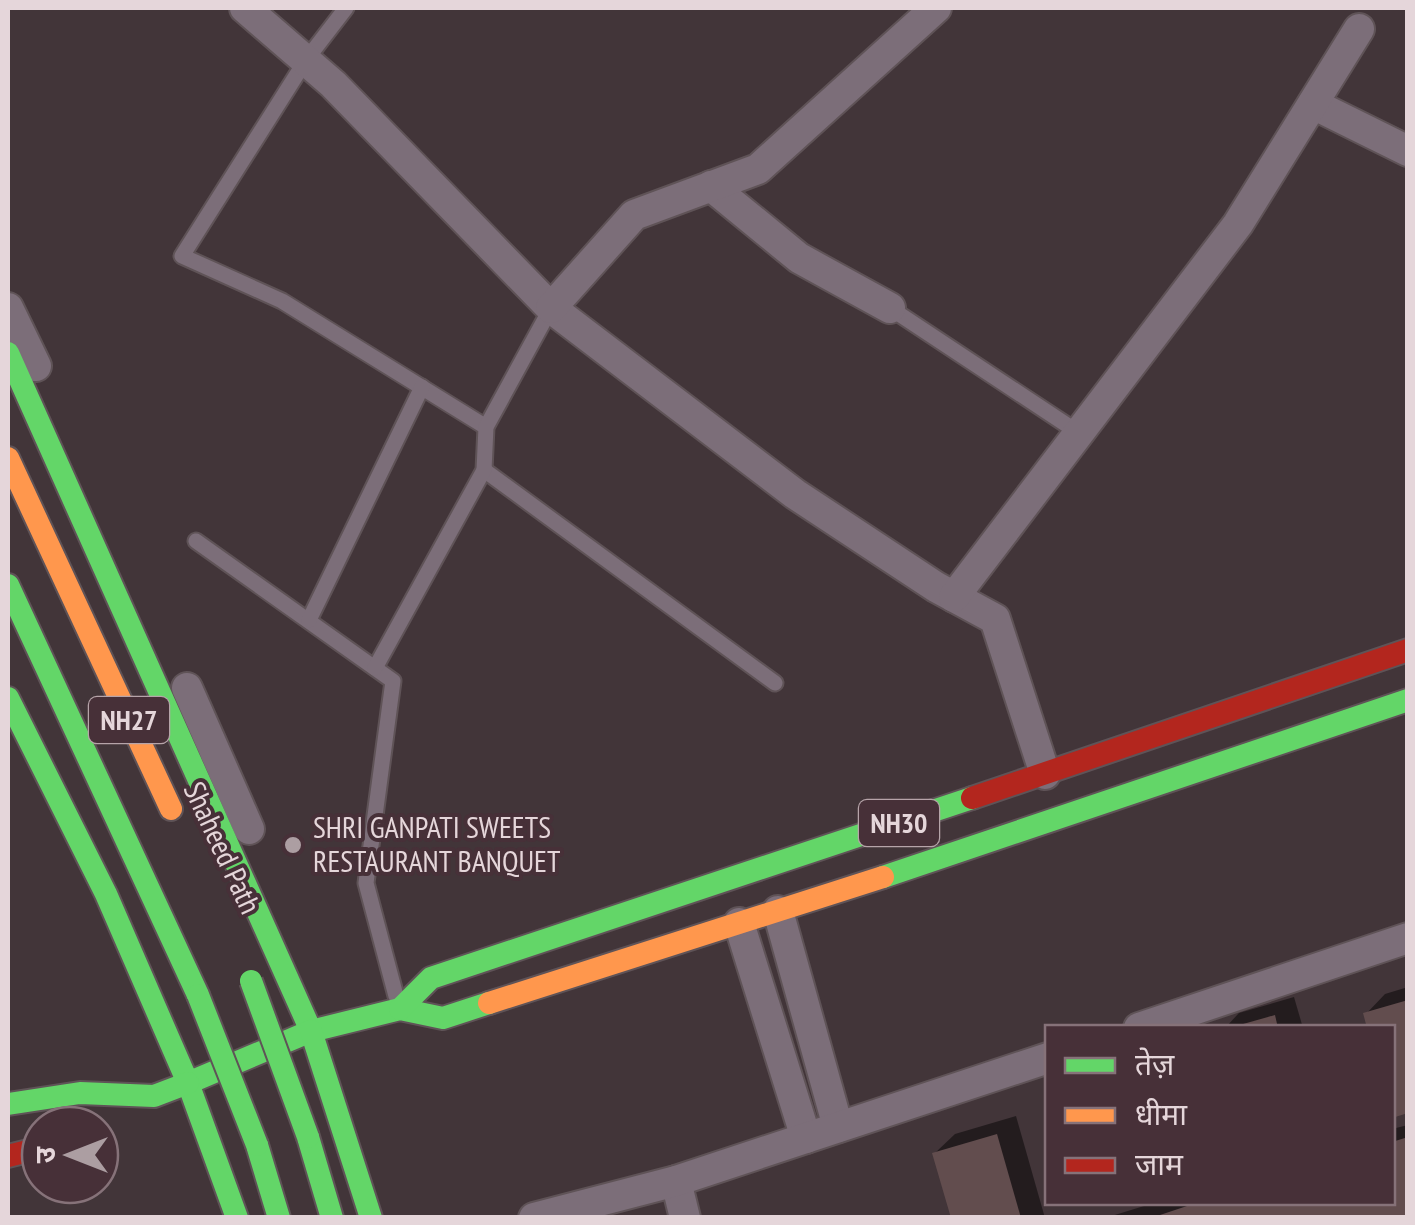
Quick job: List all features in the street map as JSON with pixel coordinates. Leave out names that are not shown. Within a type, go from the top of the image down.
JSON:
[{"type":"main road","points":[[8,354],[320,1028],[371,1218]]},
{"type":"main road","name":"Shaheed Path","points":[[8,458],[180,831]]},
{"type":"main road","name":"NH27","points":[[8,585],[198,995],[257,1145],[280,1218]]},
{"type":"main road","name":"NH30","points":[[400,1009],[430,978],[1408,650]]},
{"type":"main road","points":[[8,698],[106,894],[188,1083],[237,1218]]},
{"type":"main road","name":"NH30","points":[[188,1083],[320,1028],[400,1009],[442,1018],[988,844],[1408,700]]},
{"type":"main road","points":[[247,973],[308,1136],[332,1218]]},
{"type":"main road","points":[[120,1116],[154,1096],[188,1083]]},
{"type":"main road","points":[[8,1104],[80,1093],[154,1096]]},
{"type":"street","points":[[245,8],[333,84],[552,308],[795,494],[994,619],[1045,774]]},
{"type":"street","points":[[552,308],[634,215],[758,169],[936,8]]},
{"type":"street","points":[[954,597],[1238,224],[1359,29]]},
{"type":"street","points":[[1313,104],[1408,151]]},
{"type":"street","points":[[711,186],[799,258],[890,308]]},
{"type":"street","points":[[8,308],[225,768],[320,1028]]},
{"type":"street","points":[[778,911],[838,1127]]},
{"type":"street","points":[[740,923],[806,1138]]},
{"type":"street","points":[[1148,1025],[1408,938]]},
{"type":"street","points":[[534,1218],[676,1181],[1045,1059]]},
{"type":"street","points":[[676,1181],[685,1218]]},
{"type":"lane","points":[[346,8],[306,60],[182,256],[282,301],[486,427]]},
{"type":"lane","points":[[375,668],[484,470],[486,427],[552,308]]},
{"type":"lane","points":[[890,308],[1079,433]]},
{"type":"lane","points":[[309,620],[422,388]]},
{"type":"lane","points":[[484,470],[775,684]]},
{"type":"lane","points":[[196,540],[393,681],[366,882],[400,1009]]},
{"type":"building","points":[[1408,1000],[1408,1113],[1395,1117],[1395,1025],[1366,1025],[1363,1013]]},
{"type":"building","points":[[1275,1015],[1277,1025],[1240,1025]]},
{"type":"building","points":[[997,1134],[1021,1218],[951,1218],[932,1153]]},
{"type":"building","points":[[1408,1137],[1408,1218],[1151,1218],[1190,1205],[1395,1205],[1395,1141]]},
{"type":"traffic: fast","points":[[8,353],[311,1031]]},
{"type":"traffic: fast","points":[[8,585],[198,995]]},
{"type":"traffic: fast","points":[[8,698],[106,894],[188,1083],[311,1031],[400,1009],[443,1018],[489,1003]]},
{"type":"traffic: fast","points":[[883,877],[1408,700]]},
{"type":"traffic: fast","points":[[400,1009],[431,978],[972,798]]},
{"type":"traffic: fast","points":[[251,981],[308,1137]]},
{"type":"traffic: fast","points":[[198,995],[257,1145]]},
{"type":"traffic: fast","points":[[311,1031],[371,1218]]},
{"type":"traffic: fast","points":[[188,1083],[237,1218]]},
{"type":"traffic: fast","points":[[8,1104],[80,1093],[154,1096],[188,1083]]},
{"type":"traffic: fast","points":[[308,1137],[332,1218]]},
{"type":"traffic: fast","points":[[257,1145],[279,1218]]},
{"type":"traffic: slow","points":[[8,458],[171,809]]},
{"type":"traffic: slow","points":[[489,1003],[883,877]]},
{"type":"traffic: jam","points":[[972,798],[1408,650]]},
{"type":"traffic: jam","points":[[8,1156],[20,1153]]},
{"type":"place","name":"SHRI GANPATI SWEETS RESTAURANT BANQUET","points":[[293,845]]}]
